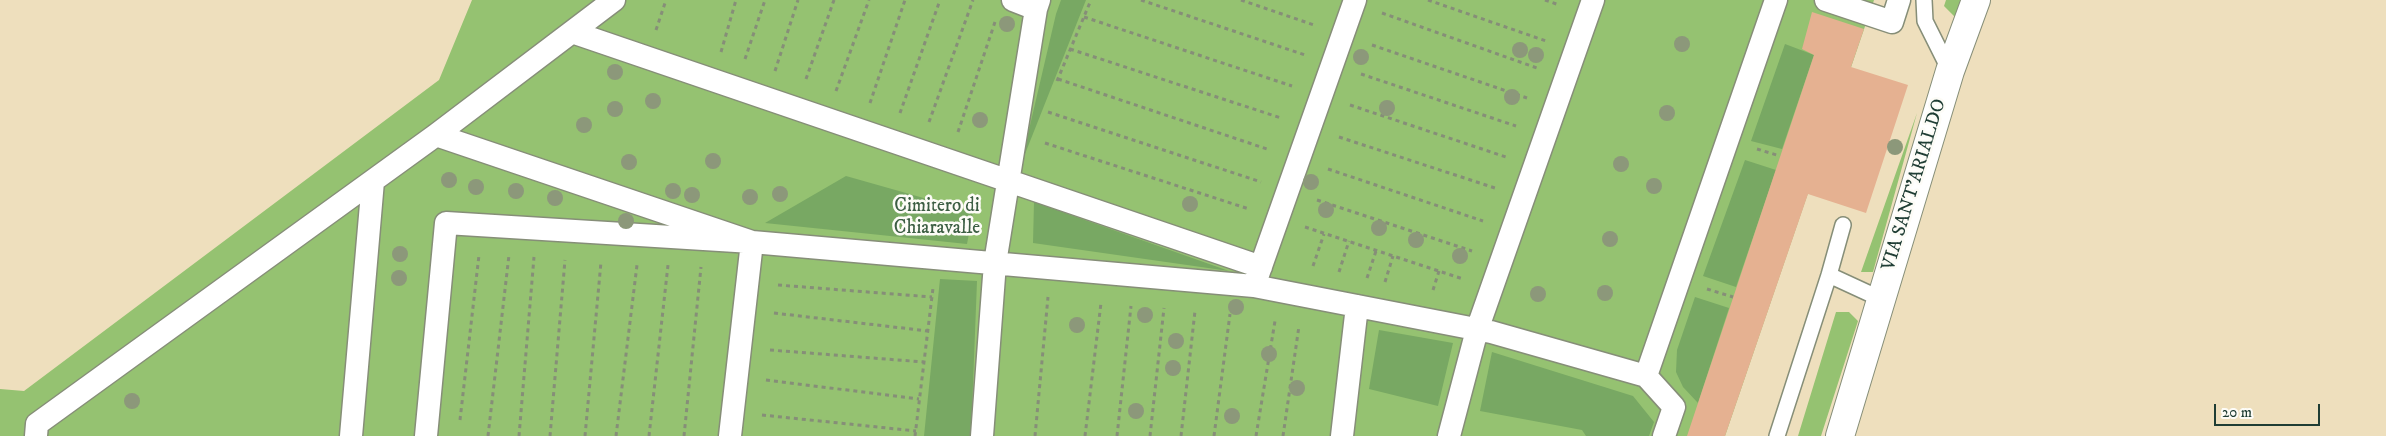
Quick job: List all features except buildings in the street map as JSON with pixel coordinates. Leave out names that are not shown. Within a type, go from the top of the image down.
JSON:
[{"type":"street","points":[[36,436],[38,424],[436,135],[614,0]]},
{"type":"street","points":[[982,436],[995,263],[1037,4],[1013,0]]},
{"type":"street","points":[[1449,436],[1477,330],[1594,0]]},
{"type":"street","points":[[1646,376],[1776,0]]},
{"type":"street","points":[[1826,0],[1892,22],[1899,0]]},
{"type":"street","name":"VIA SANT'ARIALDO","points":[[1840,436],[1950,71],[1976,0]]},
{"type":"street","points":[[1250,279],[1364,5]]},
{"type":"street","points":[[572,32],[1008,181],[1280,291],[1477,330],[1646,376],[1674,407],[1664,436]]},
{"type":"street","points":[[436,135],[752,242]]},
{"type":"street","points":[[351,436],[373,181]]},
{"type":"street","points":[[426,436],[446,223],[752,242],[1198,281],[1250,279]]},
{"type":"street","points":[[730,436],[752,242]]},
{"type":"street","points":[[1342,436],[1357,306]]},
{"type":"lane","points":[[1924,0],[1925,21],[1950,71]]},
{"type":"lane","points":[[1777,436],[1843,225]]},
{"type":"lane","name":"VIA SANT'ARIALDO","points":[[1829,274],[1881,299]]},
{"type":"path","points":[[712,80],[736,0]]},
{"type":"path","points":[[735,88],[765,0]]},
{"type":"path","points":[[766,98],[798,0]]},
{"type":"path","points":[[796,108],[834,0]]},
{"type":"path","points":[[826,119],[869,0]]},
{"type":"path","points":[[860,130],[905,0]]},
{"type":"path","points":[[890,140],[940,0]]},
{"type":"path","points":[[919,150],[973,0]]},
{"type":"path","points":[[1241,0],[1315,25]]},
{"type":"path","points":[[1428,0],[1575,52]]},
{"type":"path","points":[[1364,5],[1566,78]]},
{"type":"path","points":[[948,160],[996,19]]},
{"type":"path","points":[[1370,44],[1556,107]]},
{"type":"path","points":[[460,426],[483,225]]},
{"type":"path","points":[[488,436],[513,227]]},
{"type":"path","points":[[519,436],[536,229]]},
{"type":"path","points":[[550,436],[568,230]]},
{"type":"path","points":[[585,436],[604,232]]},
{"type":"path","points":[[616,436],[641,235]]},
{"type":"path","points":[[649,436],[671,237]]},
{"type":"path","points":[[684,436],[704,239]]},
{"type":"path","points":[[915,436],[936,258]]},
{"type":"path","points":[[1035,436],[1051,268]]},
{"type":"path","points":[[1085,436],[1104,273]]},
{"type":"path","points":[[1117,436],[1134,275]]},
{"type":"path","points":[[1150,436],[1167,278]]},
{"type":"path","points":[[1214,436],[1250,279]]},
{"type":"path","points":[[1181,436],[1198,281]]},
{"type":"path","points":[[747,282],[932,297]]},
{"type":"path","points":[[1256,436],[1280,291]]},
{"type":"path","points":[[1283,436],[1303,295]]},
{"type":"path","points":[[744,309],[928,331]]},
{"type":"path","points":[[740,347],[924,362]]},
{"type":"path","points":[[737,377],[919,399]]},
{"type":"path","points":[[733,412],[916,430]]},
{"type":"green space","name":"Cimitero di Chiaravalle","points":[[472,0],[1874,0],[1725,436],[0,436],[0,389],[24,391],[439,80]]},
{"type":"green space","points":[[1061,0],[1086,0],[1021,164],[1056,14]]},
{"type":"green space","points":[[1946,0],[1961,0],[1955,17],[1944,6]]},
{"type":"green space","points":[[1785,44],[1814,55],[1782,149],[1751,141]]},
{"type":"green space","points":[[1917,113],[1873,272],[1861,272]]},
{"type":"green space","points":[[1745,160],[1776,170],[1736,287],[1703,276]]},
{"type":"green space","points":[[846,176],[973,212],[967,244],[765,223]]},
{"type":"green space","points":[[1034,202],[1229,271],[1033,243]]},
{"type":"green space","points":[[940,279],[977,281],[971,436],[924,436]]},
{"type":"green space","points":[[1695,297],[1729,308],[1698,403],[1683,387],[1676,372],[1677,350]]},
{"type":"green space","points":[[1836,312],[1849,312],[1858,321],[1821,436],[1798,436]]},
{"type":"green space","points":[[1379,330],[1453,343],[1438,406],[1369,389]]},
{"type":"green space","points":[[1492,352],[1633,396],[1654,422],[1649,436],[1586,436],[1582,430],[1480,411]]}]
